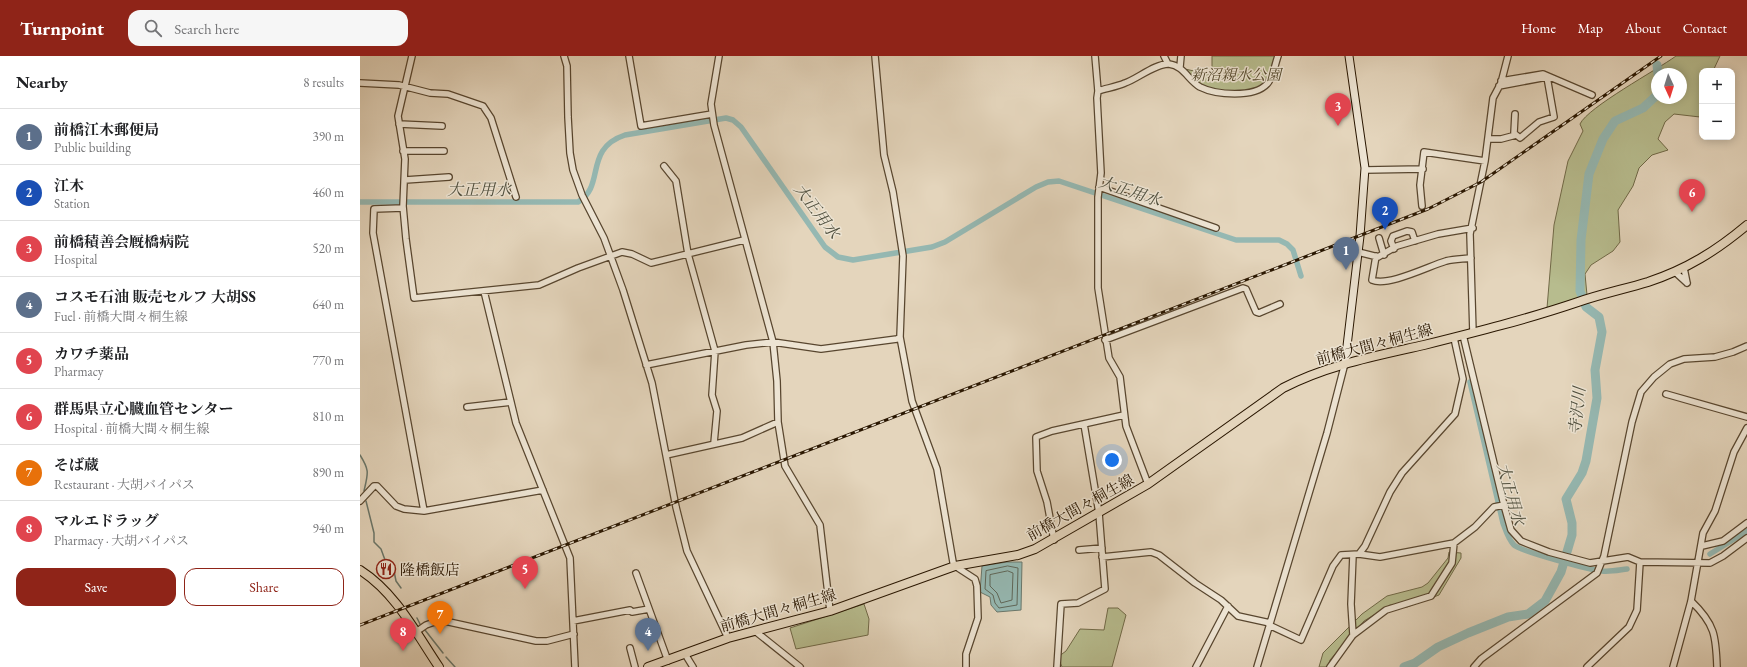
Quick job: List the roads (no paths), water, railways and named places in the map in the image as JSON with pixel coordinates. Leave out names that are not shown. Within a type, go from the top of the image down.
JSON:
[{"type":"main road","points":[[1675,272],[1723,246],[1747,226]]},
{"type":"main road","name":"前橋大間々桐生線","points":[[648,667],[728,638],[830,611],[955,566],[1018,555],[1036,549],[1054,540],[1148,484],[1283,388],[1319,372],[1345,363],[1473,333],[1648,282],[1675,272]]},
{"type":"main road","points":[[360,570],[381,586],[397,604],[439,667]]},
{"type":"street","points":[[412,56],[398,116],[405,180],[403,207],[414,298],[539,285],[610,255],[622,252],[632,254],[651,263],[744,240]]},
{"type":"street","points":[[564,56],[567,66],[570,153],[573,170],[582,195],[597,222],[623,290],[652,383],[687,551],[728,638]]},
{"type":"street","points":[[629,56],[641,126],[712,115]]},
{"type":"street","points":[[719,56],[712,100],[712,115],[744,240],[773,342],[777,381],[778,422],[785,466],[820,525],[830,611]]},
{"type":"street","points":[[875,56],[884,156],[893,192],[904,256],[900,337],[912,401],[937,469],[955,566],[975,580],[977,586],[978,618],[966,654],[966,667]]},
{"type":"street","points":[[1095,56],[1098,91],[1097,98],[1101,173],[1098,197],[1097,279],[1105,340],[1110,362],[1120,377],[1124,415],[1148,484]]},
{"type":"street","points":[[1164,56],[1168,64]]},
{"type":"street","points":[[1180,67],[1181,56]]},
{"type":"street","points":[[1098,91],[1125,83],[1145,72],[1168,64],[1180,67],[1192,81],[1202,88],[1237,95],[1257,92],[1268,84],[1278,56]]},
{"type":"street","points":[[1257,667],[1327,433],[1345,363],[1358,252],[1365,170],[1349,56]]},
{"type":"street","points":[[1473,333],[1470,234],[1473,228],[1485,161],[1493,98],[1500,84],[1508,56]]},
{"type":"street","points":[[1500,84],[1543,74],[1592,96]]},
{"type":"street","points":[[1488,139],[1501,139],[1516,135],[1520,138],[1539,122],[1554,117],[1548,77]]},
{"type":"street","points":[[360,83],[404,86],[430,93],[453,95],[485,108],[491,118],[516,197]]},
{"type":"street","points":[[1515,114],[1514,133],[1516,135]]},
{"type":"street","points":[[399,124],[442,126]]},
{"type":"street","points":[[403,151],[444,151]]},
{"type":"street","points":[[1422,206],[1420,185],[1424,152],[1485,161]]},
{"type":"street","points":[[664,166],[676,181],[688,254],[715,351],[712,394],[717,411],[714,443]]},
{"type":"street","points":[[1365,170],[1423,169]]},
{"type":"street","points":[[405,180],[449,177]]},
{"type":"street","points":[[1099,188],[1216,228]]},
{"type":"street","points":[[403,207],[374,209],[373,234],[424,511]]},
{"type":"street","points":[[1358,252],[1376,256],[1384,255],[1394,249],[1438,234],[1473,228]]},
{"type":"street","points":[[1394,249],[1391,241],[1393,236],[1407,230],[1412,232],[1415,241]]},
{"type":"street","points":[[1379,238],[1384,255]]},
{"type":"street","points":[[1376,256],[1372,280],[1377,282],[1395,278],[1446,261],[1471,258]]},
{"type":"street","points":[[1675,272],[1687,283],[1684,268]]},
{"type":"street","points":[[1105,340],[1243,288],[1246,289],[1256,312],[1259,313],[1280,304]]},
{"type":"street","points":[[484,291],[521,437],[570,558],[575,667]]},
{"type":"street","points":[[1459,336],[1503,505],[1511,530],[1517,537],[1530,546],[1590,563],[1601,564],[1628,557],[1640,562],[1710,563],[1747,538]]},
{"type":"street","points":[[1353,635],[1351,604],[1356,555],[1366,546],[1390,492],[1402,473],[1455,414],[1463,379],[1459,336]]},
{"type":"street","points":[[646,365],[715,351],[773,342],[821,349],[897,339],[900,337]]},
{"type":"street","points":[[1474,667],[1481,659],[1597,573],[1601,564],[1632,422],[1641,392],[1670,364],[1684,359],[1715,357],[1747,346]]},
{"type":"street","points":[[1666,394],[1747,417]]},
{"type":"street","points":[[467,407],[511,402]]},
{"type":"street","points":[[1054,540],[1047,502],[1037,471],[1036,437],[1052,431],[1124,415]]},
{"type":"street","points":[[666,455],[714,443],[742,438],[778,422]]},
{"type":"street","points":[[1057,667],[1061,604],[1078,603],[1105,589],[1099,513],[1084,424]]},
{"type":"street","points":[[1673,667],[1691,601],[1702,546],[1703,533],[1714,511],[1734,452],[1747,428]]},
{"type":"street","points":[[360,501],[374,486],[377,486],[396,506],[404,510],[424,511],[543,490]]},
{"type":"street","points":[[1102,557],[1151,552],[1159,555],[1228,606],[1238,616],[1269,624],[1301,640],[1333,566],[1341,555],[1380,556],[1454,543],[1476,527],[1495,507],[1503,505]]},
{"type":"street","points":[[1702,546],[1723,541],[1747,523]]},
{"type":"street","points":[[1330,667],[1353,635],[1386,610],[1430,596],[1452,563],[1454,543]]},
{"type":"street","points":[[1079,550],[1102,548]]},
{"type":"street","points":[[1587,667],[1629,627],[1637,610],[1640,562]]},
{"type":"street","points":[[636,574],[668,661]]},
{"type":"street","points":[[1691,601],[1704,614],[1711,624],[1716,636],[1717,667]]},
{"type":"street","points":[[1196,667],[1228,606]]},
{"type":"street","points":[[573,621],[630,610],[632,612],[649,608]]},
{"type":"street","points":[[416,632],[426,625],[440,620],[536,641],[547,641],[574,634]]},
{"type":"street","points":[[755,631],[800,667]]},
{"type":"street","points":[[630,648],[635,667]]},
{"type":"street","points":[[685,654],[693,667]]},
{"type":"water","points":[[1007,562],[1022,562],[1021,610],[997,612],[991,605],[990,597],[980,592],[982,566]]},
{"type":"waterway","name":"寺沢川","points":[[1404,667],[1415,663],[1438,647],[1468,633],[1508,617],[1528,614],[1545,601],[1561,572],[1572,535],[1572,523],[1566,499],[1582,473],[1586,461],[1597,398],[1595,370],[1602,332],[1599,317],[1586,307],[1580,291],[1581,240],[1589,174],[1603,139],[1615,121],[1643,108],[1651,101]]},
{"type":"waterway","name":"大正用水","points":[[360,202],[578,202],[586,195],[591,187],[599,158],[604,149],[612,141],[625,135],[726,118],[733,120],[741,127],[825,247],[838,257],[853,260],[932,247],[945,242],[1036,187],[1048,182],[1059,181],[1236,240],[1279,240],[1287,244],[1293,250],[1301,276]]},
{"type":"waterway","name":"大正用水","points":[[1470,382],[1503,523],[1507,535],[1512,543],[1519,548],[1556,560],[1595,570],[1614,571],[1627,569]]},
{"type":"waterway","points":[[360,455],[367,469],[364,491]]},
{"type":"waterway","points":[[366,501],[374,533],[374,542],[381,549],[385,560],[393,566],[396,581],[401,588]]},
{"type":"waterway","name":"大正用水","points":[[1710,554],[1747,531]]},
{"type":"waterway","points":[[417,618],[421,626]]},
{"type":"waterway","points":[[425,630],[443,653]]},
{"type":"waterway","points":[[446,657],[455,667]]},
{"type":"railway","points":[[360,625],[1428,209],[1481,182],[1661,56]]},
{"type":"place","name":"前橋積善会厩橋病院","points":[[1338,126]]},
{"type":"place","name":"群馬県立心臓血管センター","points":[[1692,212]]},
{"type":"place","name":"江木","points":[[1385,230]]},
{"type":"place","name":"前橋江木郵便局","points":[[1346,270]]},
{"type":"place","name":"隆橋飯店","points":[[386,569]]},
{"type":"place","name":"カワチ薬品","points":[[525,589]]},
{"type":"place","name":"そば蔵","points":[[440,634]]},
{"type":"place","name":"マルエドラッグ","points":[[403,651]]},
{"type":"place","name":"コスモ石油 販売セルフ 大胡SS","points":[[648,651]]},
{"type":"park label","name":"新沼親水公園","points":[[1236,74]]}]
